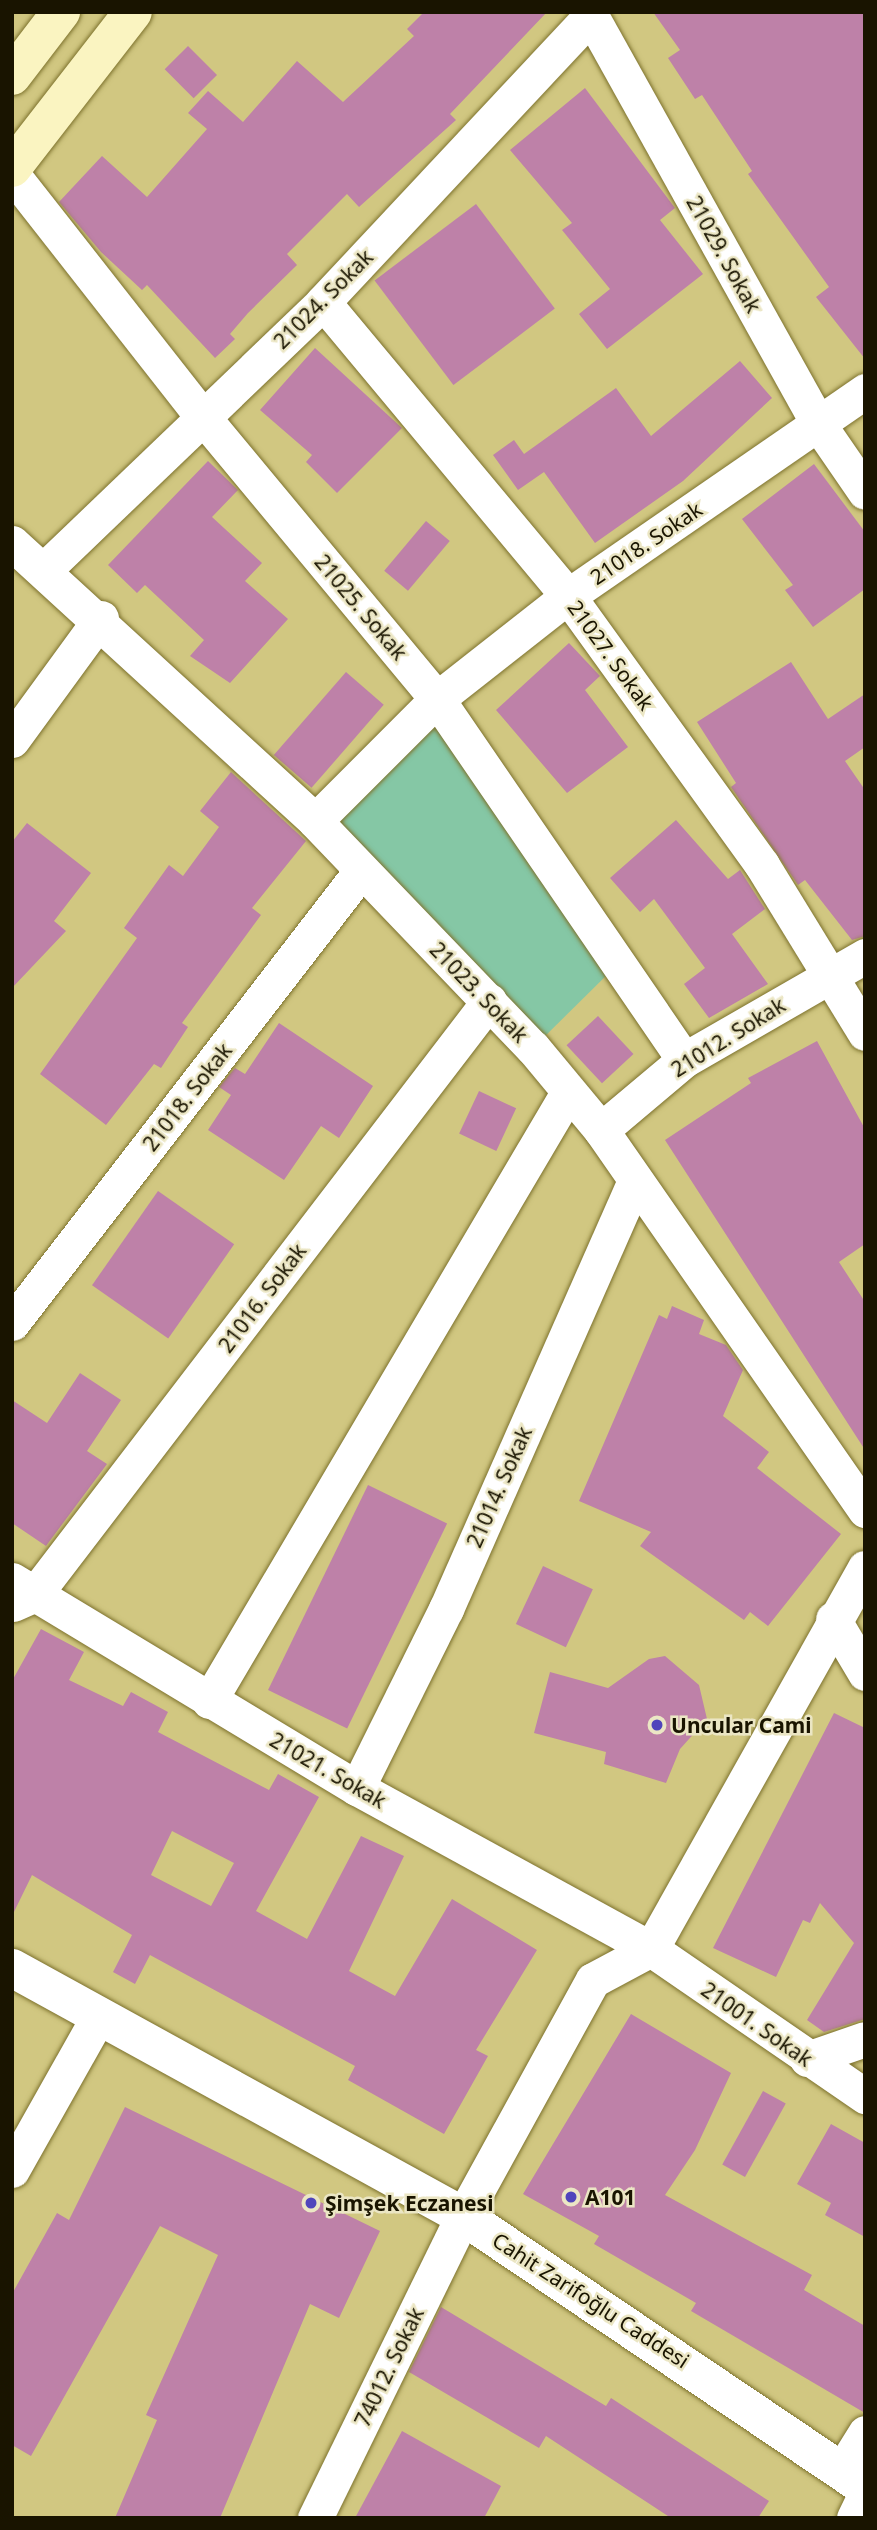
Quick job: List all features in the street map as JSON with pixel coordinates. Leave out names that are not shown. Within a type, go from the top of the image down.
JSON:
[{"type":"main road","points":[[12,76],[61,12]]},
{"type":"main road","points":[[12,168],[133,12]]},
{"type":"street","name":"21024. Sokak","points":[[44,570],[323,302],[590,14]]},
{"type":"street","name":"21029. Sokak","points":[[590,14],[819,425],[865,492]]},
{"type":"street","name":"21025. Sokak","points":[[12,174],[202,416],[437,699],[684,1060]]},
{"type":"street","name":"21027. Sokak","points":[[323,302],[568,596],[762,865],[832,974],[865,1033]]},
{"type":"street","name":"21018. Sokak","points":[[315,821],[437,699],[568,596],[865,391]]},
{"type":"street","name":"21023. Sokak","points":[[12,543],[101,618],[315,821],[489,1001],[566,1096],[601,1130],[634,1182],[865,1510]]},
{"type":"street","points":[[12,740],[101,618]]},
{"type":"street","name":"21018. Sokak","points":[[12,1323],[361,870]]},
{"type":"street","name":"21012. Sokak","points":[[601,1130],[684,1060],[865,956]]},
{"type":"street","name":"21016. Sokak","points":[[20,1592],[489,1001]]},
{"type":"street","points":[[209,1701],[566,1096]]},
{"type":"street","name":"21014. Sokak","points":[[358,1788],[446,1609],[634,1182]]},
{"type":"street","points":[[652,1949],[833,1619],[865,1568]]},
{"type":"street","name":"21021. Sokak","points":[[20,1592],[358,1788],[652,1949]]},
{"type":"street","points":[[833,1619],[865,1672]]},
{"type":"street","name":"21001. Sokak","points":[[652,1949],[807,2059],[865,2096]]},
{"type":"street","name":"74012. Sokak","points":[[315,2518],[463,2216],[593,1980],[652,1949]]},
{"type":"street","name":"Cahit Zarifoğlu Caddesi","points":[[12,1968],[97,2019],[463,2216],[858,2483]]},
{"type":"street","points":[[12,2170],[97,2019]]},
{"type":"street","points":[[807,2059],[865,2039]]},
{"type":"street","points":[[854,2518],[865,2433]]},
{"type":"green space","points":[[437,699],[618,964],[533,1048],[315,821]]},
{"type":"building","points":[[424,12],[547,12],[450,114],[456,120],[359,207],[347,194],[287,254],[297,265],[248,313],[230,334],[235,339],[215,358],[147,285],[142,290],[101,252],[59,202],[102,156],[147,197],[207,129],[188,113],[208,91],[243,122],[297,61],[343,102],[414,36],[407,29]]},
{"type":"building","points":[[653,12],[865,12],[865,359],[816,297],[829,287],[748,174],[752,171],[702,95],[695,99],[668,58],[680,50]]},
{"type":"building","points":[[188,46],[217,75],[194,98],[165,69]]},
{"type":"building","points":[[585,88],[675,208],[660,220],[703,274],[607,349],[579,314],[610,289],[562,230],[572,223],[510,150]]},
{"type":"building","points":[[476,204],[555,309],[453,385],[375,280]]},
{"type":"building","points":[[315,348],[402,428],[337,493],[306,462],[312,455],[260,410]]},
{"type":"building","points":[[740,361],[772,398],[683,481],[595,543],[544,472],[518,490],[493,455],[514,440],[524,454],[616,388],[651,436]]},
{"type":"building","points":[[208,461],[238,490],[212,517],[262,563],[245,581],[288,619],[230,683],[190,656],[204,640],[145,585],[137,593],[108,565]]},
{"type":"building","points":[[814,464],[865,532],[865,589],[813,627],[785,590],[793,585],[742,519]]},
{"type":"building","points":[[426,521],[450,541],[408,591],[384,571]]},
{"type":"building","points":[[569,643],[600,676],[585,690],[628,747],[567,793],[496,710]]},
{"type":"building","points":[[791,662],[828,719],[865,694],[865,747],[845,761],[865,790],[865,936],[852,940],[805,880],[798,885],[731,787],[736,783],[697,722]]},
{"type":"building","points":[[346,672],[384,705],[312,788],[274,755]]},
{"type":"building","points":[[231,772],[306,841],[252,908],[261,915],[182,1023],[188,1027],[161,1068],[154,1064],[106,1125],[40,1074],[137,938],[124,928],[169,865],[183,876],[219,827],[200,811]]},
{"type":"building","points":[[676,820],[728,879],[740,870],[765,909],[732,934],[768,984],[709,1018],[684,984],[705,968],[654,899],[640,912],[610,878]]},
{"type":"building","points":[[27,823],[91,873],[54,921],[66,931],[12,988],[12,842]]},
{"type":"building","points":[[598,1016],[633,1054],[602,1083],[567,1045]]},
{"type":"building","points":[[279,1023],[373,1086],[339,1138],[321,1126],[284,1180],[208,1130],[231,1095],[219,1087],[235,1068],[245,1074]]},
{"type":"building","points":[[817,1041],[865,1129],[865,1244],[839,1262],[865,1302],[865,1450],[665,1140],[751,1083],[748,1078]]},
{"type":"building","points":[[479,1091],[516,1108],[496,1151],[459,1134]]},
{"type":"building","points":[[158,1191],[234,1244],[168,1339],[92,1285]]},
{"type":"building","points":[[672,1306],[704,1320],[699,1334],[726,1345],[743,1370],[723,1416],[769,1452],[757,1468],[841,1534],[768,1626],[750,1612],[744,1620],[640,1546],[651,1532],[579,1501],[659,1315],[667,1319]]},
{"type":"building","points":[[80,1373],[121,1400],[87,1451],[107,1464],[46,1546],[12,1523],[12,1400],[47,1423]]},
{"type":"building","points":[[368,1485],[447,1524],[347,1729],[268,1690]]},
{"type":"building","points":[[543,1566],[593,1589],[566,1647],[516,1624]]},
{"type":"building","points":[[41,1629],[84,1652],[69,1680],[123,1706],[131,1692],[168,1712],[158,1732],[269,1790],[278,1774],[319,1797],[256,1911],[307,1939],[361,1836],[404,1856],[349,1971],[395,1996],[452,1899],[537,1950],[476,2050],[488,2056],[444,2134],[348,2080],[355,2066],[150,1955],[135,1984],[113,1972],[132,1935],[32,1875],[12,1916],[12,1681]],"holes":[[[172,1831],[234,1863],[211,1906],[151,1875]]]},
{"type":"building","name":"Uncular Cami","points":[[665,1656],[699,1685],[707,1719],[680,1749],[666,1783],[604,1764],[606,1752],[534,1733],[550,1672],[608,1688],[649,1659]]},
{"type":"building","points":[[834,1713],[865,1728],[865,2019],[824,2032],[807,2020],[854,1943],[820,1903],[810,1923],[803,1920],[776,1977],[713,1948]]},
{"type":"building","points":[[631,2014],[731,2073],[695,2150],[665,2195],[812,2275],[804,2290],[865,2326],[865,2413],[691,2311],[696,2303],[594,2244],[599,2236],[523,2194]]},
{"type":"building","points":[[763,2091],[786,2104],[745,2177],[722,2164]]},
{"type":"building","points":[[125,2107],[380,2231],[339,2318],[310,2304],[220,2518],[115,2518],[157,2420],[146,2415],[218,2255],[160,2226],[31,2456],[12,2445],[12,2294],[57,2213],[69,2220]]},
{"type":"building","points":[[831,2124],[865,2143],[865,2237],[825,2215],[831,2203],[797,2184]]},
{"type":"building","points":[[441,2307],[606,2406],[611,2398],[769,2501],[758,2518],[671,2518],[546,2436],[539,2448],[409,2372]]},
{"type":"building","points":[[402,2431],[501,2486],[484,2518],[355,2518]]},
{"type":"place","name":"Uncular Cami","points":[[657,1725]]},
{"type":"place","name":"A101","points":[[571,2197]]},
{"type":"place","name":"Şimşek Eczanesi","points":[[311,2203]]}]
